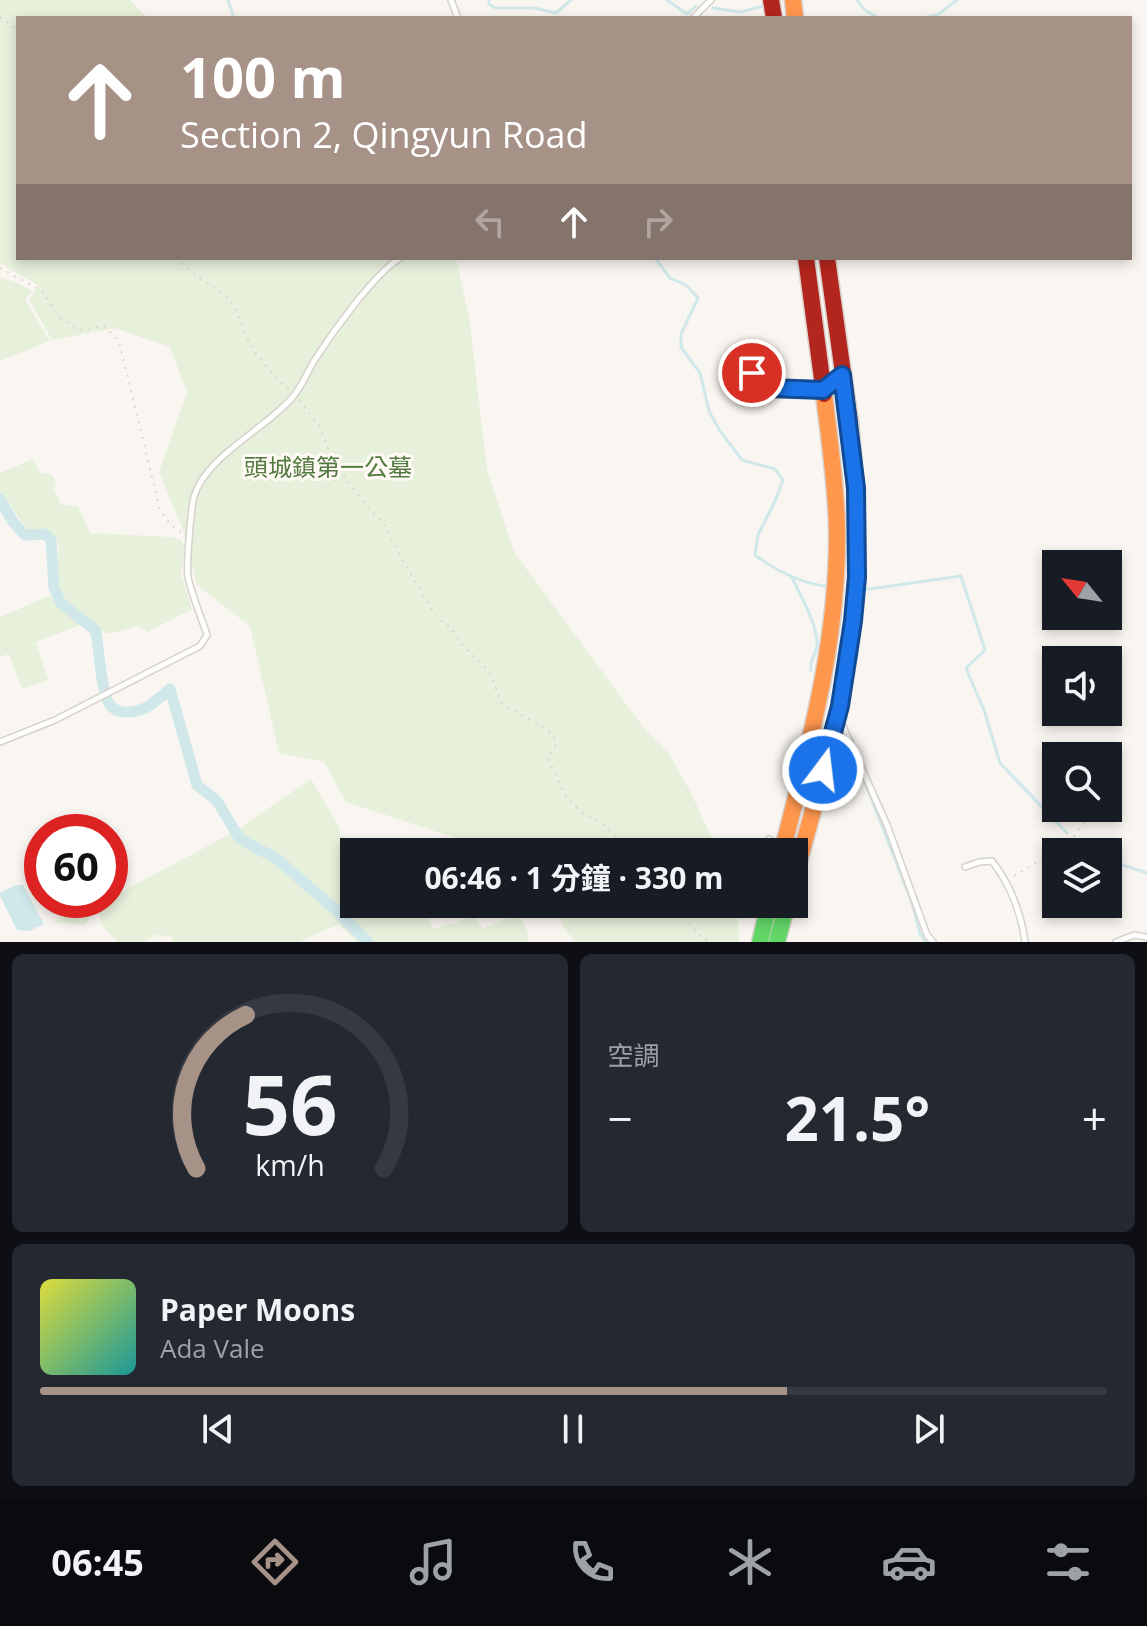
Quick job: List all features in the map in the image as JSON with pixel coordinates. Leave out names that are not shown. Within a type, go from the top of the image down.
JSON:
[{"type":"main road","points":[[786,838],[817,713],[833,618],[836,576],[835,498],[806,260]]},
{"type":"main road","points":[[805,838],[838,715],[857,577],[856,488],[827,260]]},
{"type":"main road","points":[[760,942],[766,918]]},
{"type":"main road","points":[[777,942],[783,918]]},
{"type":"lane","points":[[695,16],[711,0]]},
{"type":"lane","points":[[0,742],[87,705],[200,646],[207,635],[187,573],[194,497],[202,479],[214,464],[274,417],[295,395],[315,359],[366,291],[397,260]]},
{"type":"lane","points":[[752,373],[769,388],[823,390],[842,375]]},
{"type":"lane","points":[[838,715],[887,825],[927,935],[933,942]]},
{"type":"lane","points":[[965,867],[992,861],[1006,881],[1019,911],[1025,942]]},
{"type":"lane","points":[[1116,942],[1134,935],[1147,937]]},
{"type":"path","points":[[178,260],[226,295],[237,311],[253,350],[320,427],[329,451],[344,476],[384,524],[436,617],[452,629],[462,645],[489,671],[502,704],[547,729],[554,737],[555,747],[548,759],[566,797],[617,838]]},
{"type":"path","points":[[0,268],[43,292],[60,318],[79,330],[104,326],[119,341],[160,510],[172,526],[190,538]]},
{"type":"path","points":[[1006,881],[1069,843],[1084,822]]},
{"type":"path","points":[[685,918],[701,937],[710,942]]},
{"type":"green space","name":"頭城鎮第一公墓","points":[[0,0],[130,0],[145,16],[16,16],[16,260],[456,260],[469,317],[487,469],[514,552],[643,727],[670,755],[712,838],[454,838],[346,802],[324,762],[279,753],[250,626],[197,585],[184,532],[159,472],[187,392],[170,347],[115,328],[52,340],[29,299],[39,286],[0,263]]},
{"type":"green space","points":[[0,278],[17,282],[32,291],[25,300],[50,341],[0,361]]},
{"type":"green space","points":[[33,459],[40,473],[51,474],[56,481],[54,489],[61,505],[78,506],[90,533],[182,540],[181,574],[192,609],[148,632],[138,626],[108,634],[64,601],[56,571],[59,544],[53,534],[33,532],[27,528],[0,493],[0,473]]},
{"type":"green space","points":[[49,596],[82,624],[36,642],[48,680],[22,689],[9,654],[0,657],[0,617]]},
{"type":"green space","points":[[311,779],[339,827],[340,836],[348,838],[340,838],[340,918],[429,918],[433,929],[475,918],[483,929],[508,918],[521,918],[528,942],[357,942],[339,924],[299,942],[173,942],[171,936],[155,935],[143,942],[118,942],[104,928],[100,918],[128,918],[128,888],[234,832]]},
{"type":"green space","points":[[61,918],[89,918],[85,925],[53,922]]},
{"type":"green space","points":[[560,918],[738,918],[739,942],[576,942],[565,930]]},
{"type":"water","points":[[23,885],[24,918],[41,918],[44,924],[29,931],[17,930],[0,893]]},
{"type":"waterway","points":[[228,0],[233,16]]},
{"type":"waterway","points":[[489,0],[495,8],[535,8],[556,13],[571,0]]},
{"type":"waterway","points":[[667,0],[687,14],[696,6]]},
{"type":"waterway","points":[[857,0],[875,16]]},
{"type":"waterway","points":[[933,16],[957,0]]},
{"type":"waterway","points":[[713,8],[740,12],[763,6]]},
{"type":"waterway","points":[[656,260],[670,278],[686,285],[698,298],[681,334],[681,347],[700,373],[709,411],[720,431],[742,460],[775,469],[783,480],[758,535],[755,555],[791,576],[831,587]]},
{"type":"waterway","points":[[0,499],[13,522],[25,535],[45,534],[51,540],[54,588],[61,603],[96,631],[102,681],[110,705],[122,712],[136,711],[170,689],[197,785],[217,801],[240,839],[277,859],[368,942]]},
{"type":"waterway","points":[[791,576],[808,610],[817,638],[811,671]]},
{"type":"waterway","points":[[863,590],[961,576],[985,650],[967,667],[967,671],[984,710],[1000,763],[1067,833]]},
{"type":"waterway","points":[[840,740],[857,763]]},
{"type":"waterway","points":[[860,770],[912,903],[920,934],[926,942]]},
{"type":"waterway","points":[[1122,865],[1147,873]]},
{"type":"traffic: fast","points":[[760,942],[766,918]]},
{"type":"traffic: fast","points":[[777,942],[783,918]]},
{"type":"traffic: slow","points":[[793,0],[795,16]]},
{"type":"traffic: slow","points":[[786,838],[820,691],[833,610],[837,527],[824,394]]},
{"type":"traffic: slow","points":[[805,838],[830,747],[850,646],[857,541],[850,423]]},
{"type":"traffic: jam","points":[[771,0],[774,16]]},
{"type":"traffic: jam","points":[[806,260],[824,394]]},
{"type":"traffic: jam","points":[[827,260],[850,423]]},
{"type":"route","points":[[752,373],[769,388],[823,390],[842,375],[856,488],[857,577],[840,706],[823,770]]}]
